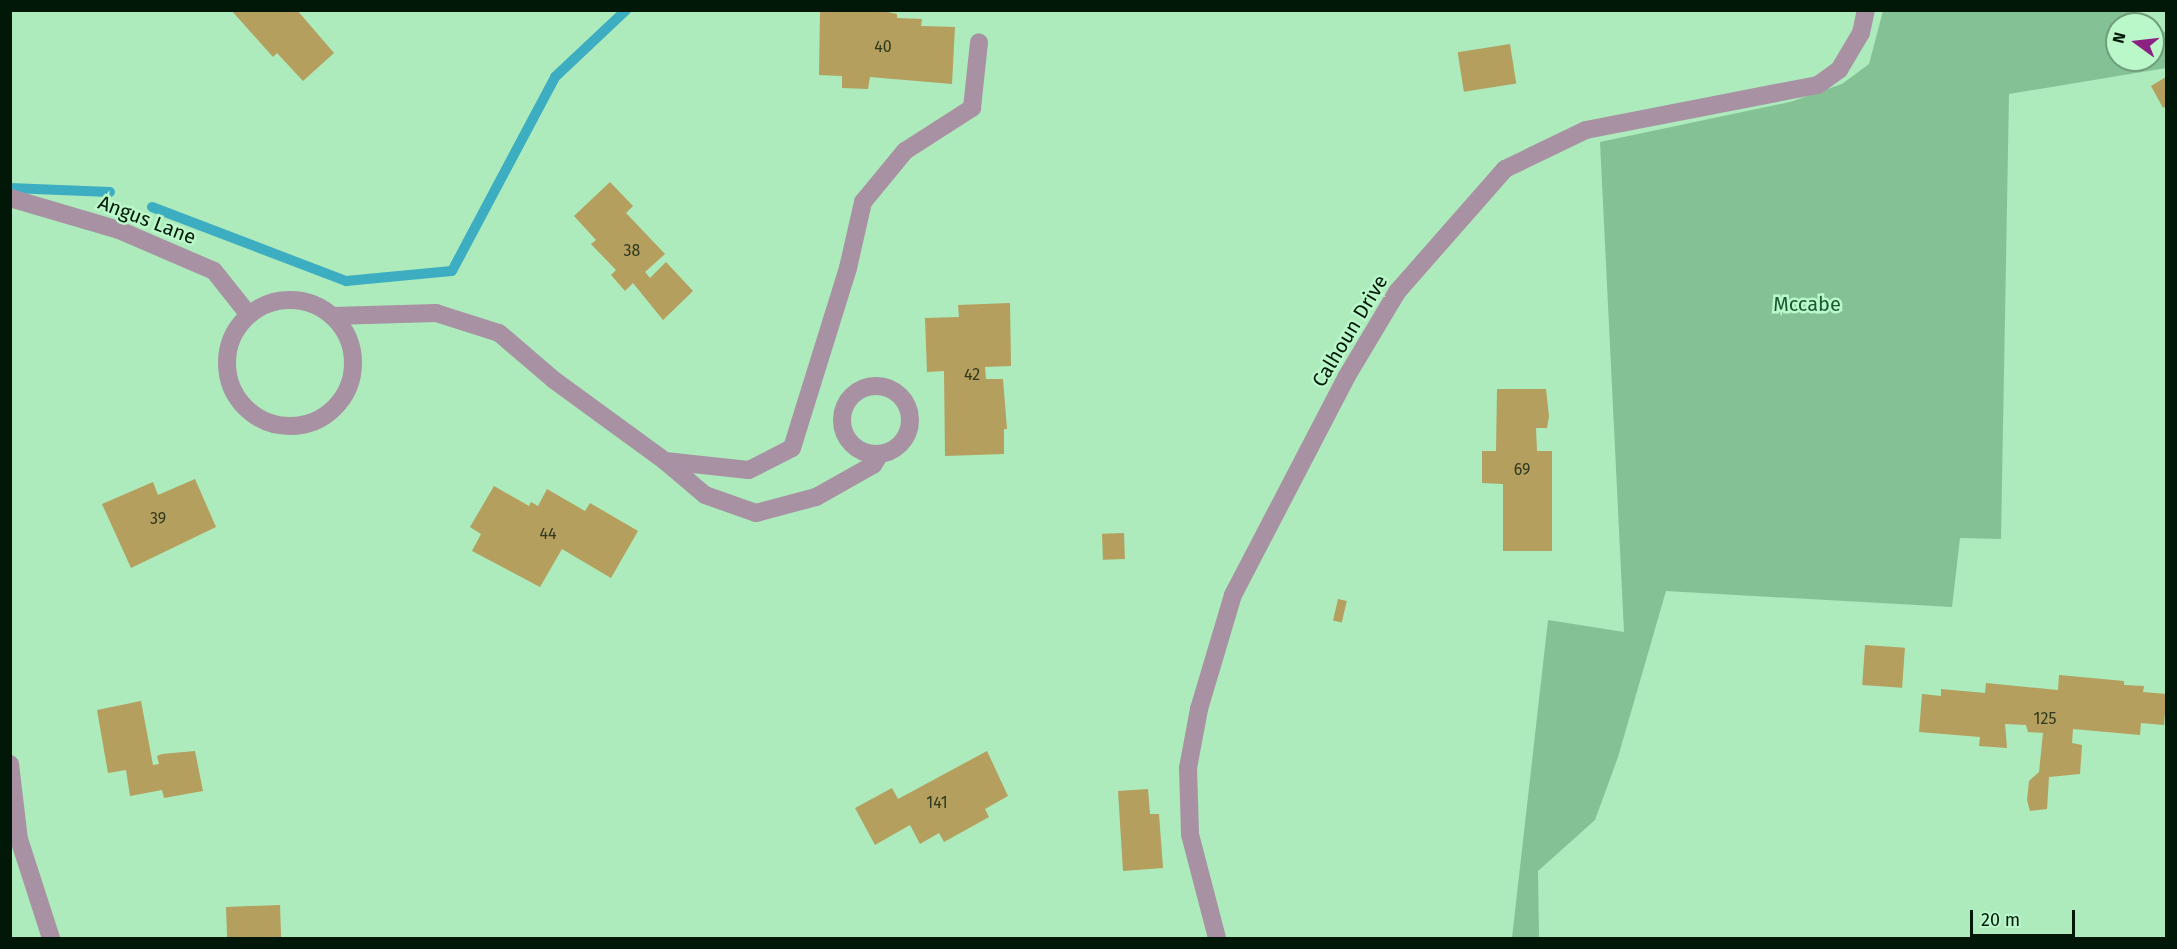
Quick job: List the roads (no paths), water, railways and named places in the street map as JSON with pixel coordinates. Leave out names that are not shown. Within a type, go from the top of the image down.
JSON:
[{"type":"street","name":"Calhoun Drive","points":[[1217,939],[1190,834],[1188,768],[1199,709],[1233,595],[1347,376],[1397,292],[1505,170],[1586,130],[1818,85],[1839,70],[1861,33],[1866,10]]},
{"type":"street","points":[[665,461],[749,470],[792,448],[848,268],[863,202],[905,151],[972,108],[979,42]]},
{"type":"street","name":"Angus Lane","points":[[10,198],[119,230],[214,271],[249,315]]},
{"type":"street","points":[[292,300],[317,305],[333,316],[346,333],[354,364],[349,386],[337,406],[321,418],[290,426],[271,424],[244,407],[230,382],[228,349],[249,315],[267,304],[292,300]]},
{"type":"street","points":[[333,316],[436,313],[500,333],[554,380],[665,461],[705,495],[756,513],[816,497],[873,465],[880,454]]},
{"type":"street","points":[[10,764],[19,838],[51,939]]},
{"type":"waterway","points":[[152,207],[346,281],[452,271],[555,77],[626,10]]},
{"type":"waterway","points":[[10,188],[110,192]]},
{"type":"park label","name":"Mccabe","points":[[1807,304]]}]
